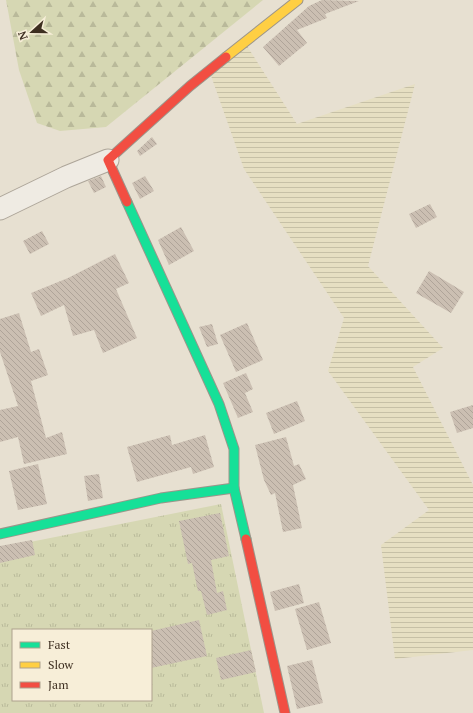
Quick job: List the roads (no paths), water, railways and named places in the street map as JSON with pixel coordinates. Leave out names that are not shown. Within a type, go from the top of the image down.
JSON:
[{"type":"street","points":[[0,209],[66,177],[108,160],[190,86],[298,0]]},
{"type":"street","points":[[108,160],[219,404],[234,449],[234,488],[285,713]]},
{"type":"street","points":[[0,534],[161,498],[234,488]]}]
